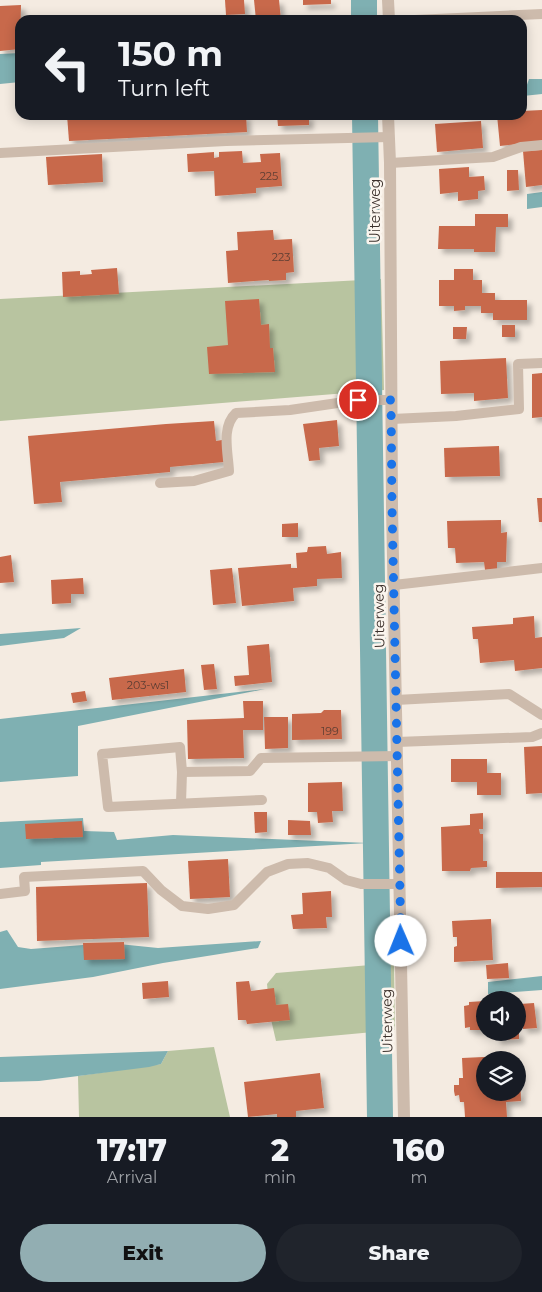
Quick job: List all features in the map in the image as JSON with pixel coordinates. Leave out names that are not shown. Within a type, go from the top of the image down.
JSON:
[{"type":"street","points":[[388,0],[389,15]]},
{"type":"street","name":"Uiterweg","points":[[388,120],[391,400],[404,1117]]},
{"type":"lane","points":[[521,15],[542,14]]},
{"type":"lane","points":[[0,153],[226,141],[389,137]]},
{"type":"lane","points":[[390,163],[493,157],[521,147],[542,145]]},
{"type":"lane","points":[[392,419],[456,416],[519,409],[518,364],[542,363]]},
{"type":"lane","points":[[160,483],[194,481],[229,471],[228,424],[236,413],[290,410],[358,400],[391,400]]},
{"type":"lane","points":[[394,585],[542,568]]},
{"type":"lane","points":[[396,700],[509,694],[542,715]]},
{"type":"lane","points":[[397,742],[532,737],[542,733]]},
{"type":"lane","points":[[181,804],[182,772],[180,747],[102,754],[108,807],[181,804],[262,800]]},
{"type":"lane","points":[[182,772],[250,770],[262,758],[397,756]]},
{"type":"lane","points":[[0,894],[25,891],[24,877],[142,871],[161,890],[182,906],[208,909],[234,905],[267,872],[288,864],[308,863],[328,868],[346,880],[369,885],[400,884]]},
{"type":"green space","points":[[381,279],[384,390],[0,421],[0,299]]},
{"type":"green space","points":[[394,963],[395,1030],[276,1041],[270,1015],[267,984],[276,973]]},
{"type":"green space","points":[[214,1047],[230,1117],[79,1117],[78,1076],[161,1064],[168,1051]]},
{"type":"water","points":[[15,53],[15,82],[0,84],[0,54]]},
{"type":"water","points":[[529,79],[542,79],[542,94],[527,96]]},
{"type":"water","points":[[542,192],[542,207],[527,209],[527,194]]},
{"type":"water","points":[[81,628],[64,638],[0,646],[0,634]]},
{"type":"water","points":[[265,689],[78,726],[78,776],[0,782],[0,719]]},
{"type":"water","points":[[83,818],[84,831],[114,832],[117,840],[173,835],[368,843],[41,862],[41,865],[0,868],[0,822]]},
{"type":"water","points":[[7,930],[18,947],[31,949],[109,943],[158,948],[261,941],[258,948],[163,963],[93,977],[0,989],[0,932]]},
{"type":"water","points":[[542,976],[542,990],[488,991],[488,982]]},
{"type":"water","points":[[168,1051],[161,1064],[149,1067],[39,1081],[0,1082],[0,1057]]},
{"type":"building","points":[[225,0],[244,0],[245,14],[226,15]]},
{"type":"building","points":[[254,0],[279,0],[280,15],[256,15]]},
{"type":"building","points":[[303,0],[331,0],[331,4],[303,5]]},
{"type":"building","points":[[21,5],[21,15],[15,15],[15,50],[0,51],[0,6]]},
{"type":"building","points":[[542,110],[542,141],[500,146],[497,120],[527,120],[527,111]]},
{"type":"building","points":[[67,120],[246,120],[247,132],[69,141]]},
{"type":"building","points":[[277,120],[309,120],[309,125],[278,126]]},
{"type":"building","points":[[481,121],[483,148],[437,152],[435,124]]},
{"type":"building","points":[[542,150],[542,185],[526,187],[523,151]]},
{"type":"building","points":[[242,151],[243,163],[261,162],[260,154],[280,153],[282,186],[256,188],[256,193],[215,196],[214,171],[188,172],[187,154],[214,152],[214,158],[219,157],[219,152]]},
{"type":"building","points":[[102,154],[103,182],[48,185],[46,157]]},
{"type":"building","points":[[469,167],[469,177],[484,176],[485,190],[478,191],[478,199],[458,201],[458,192],[440,194],[439,169]]},
{"type":"building","points":[[507,170],[518,170],[519,190],[507,191]]},
{"type":"building","points":[[475,214],[508,214],[508,227],[496,227],[495,252],[474,252],[474,249],[438,249],[439,226],[475,226]]},
{"type":"building","points":[[273,230],[274,240],[292,239],[294,272],[286,273],[286,280],[228,283],[226,251],[238,250],[237,232]]},
{"type":"building","points":[[117,268],[119,294],[63,297],[62,272],[80,271],[80,275],[92,274],[91,270]]},
{"type":"building","points":[[454,269],[473,269],[473,280],[482,280],[482,293],[495,293],[495,300],[527,300],[527,320],[493,320],[493,313],[481,313],[481,306],[465,306],[465,310],[454,311],[454,306],[439,306],[439,280],[454,280]]},
{"type":"building","points":[[259,299],[261,325],[269,324],[270,348],[273,348],[275,372],[209,374],[207,347],[228,345],[225,301]]},
{"type":"building","points":[[502,325],[515,325],[515,337],[502,337]]},
{"type":"building","points":[[453,327],[467,327],[466,339],[453,339]]},
{"type":"building","points":[[506,358],[508,398],[474,401],[474,393],[441,394],[440,361]]},
{"type":"building","points":[[542,373],[542,417],[532,418],[532,374]]},
{"type":"building","points":[[337,420],[339,446],[319,448],[320,460],[309,461],[303,424]]},
{"type":"building","points":[[214,421],[216,441],[222,440],[224,462],[170,467],[170,472],[60,482],[62,502],[34,504],[28,436]]},
{"type":"building","points":[[499,446],[500,476],[445,477],[444,448]]},
{"type":"building","points":[[537,498],[542,498],[542,522],[539,522]]},
{"type":"building","points":[[501,520],[501,533],[507,532],[506,562],[497,562],[497,569],[485,570],[484,562],[456,563],[455,548],[448,548],[447,521]]},
{"type":"building","points":[[298,523],[298,537],[282,537],[282,524]]},
{"type":"building","points":[[326,546],[327,554],[341,552],[342,578],[317,579],[317,586],[293,588],[294,601],[242,606],[238,568],[291,564],[291,568],[297,568],[296,553],[307,552],[308,547]]},
{"type":"building","points":[[11,555],[14,582],[0,583],[0,557]]},
{"type":"building","points":[[232,568],[236,603],[213,605],[210,570]]},
{"type":"building","points":[[83,578],[84,594],[71,594],[71,603],[52,604],[51,580]]},
{"type":"building","points":[[534,616],[535,638],[542,637],[542,668],[515,671],[514,660],[480,663],[478,639],[473,639],[472,627],[513,624],[513,618]]},
{"type":"building","points":[[269,644],[272,682],[235,686],[234,676],[249,675],[247,646]]},
{"type":"building","points":[[214,664],[217,689],[204,690],[201,665]]},
{"type":"building","points":[[184,669],[186,692],[112,700],[109,678]]},
{"type":"building","points":[[85,691],[87,701],[73,703],[71,693]]},
{"type":"building","points":[[243,701],[263,701],[263,730],[243,730],[244,758],[188,759],[187,720],[244,718]]},
{"type":"building","points":[[324,710],[341,710],[342,739],[292,740],[292,714],[321,713]]},
{"type":"building","points":[[264,717],[288,717],[288,748],[265,749]]},
{"type":"building","points":[[542,746],[542,793],[526,794],[524,747]]},
{"type":"building","points":[[451,759],[487,759],[487,773],[501,773],[501,795],[477,795],[477,782],[451,782]]},
{"type":"building","points":[[342,782],[343,811],[332,811],[333,822],[318,823],[317,812],[308,812],[308,783]]},
{"type":"building","points":[[254,812],[267,812],[267,832],[255,833]]},
{"type":"building","points":[[483,813],[483,829],[479,829],[480,834],[483,834],[483,861],[487,861],[487,867],[471,868],[470,871],[442,871],[441,827],[470,825],[470,814]]},
{"type":"building","points":[[288,820],[310,821],[311,835],[288,835]]},
{"type":"building","points":[[82,821],[83,837],[26,839],[25,824]]},
{"type":"building","points":[[228,859],[230,897],[190,899],[188,861]]},
{"type":"building","points":[[496,872],[542,872],[542,887],[496,888]]},
{"type":"building","points":[[147,883],[149,937],[37,941],[36,887]]},
{"type":"building","points":[[331,891],[332,917],[326,917],[327,928],[293,929],[291,915],[303,914],[302,893]]},
{"type":"building","points":[[491,919],[493,960],[454,962],[454,947],[457,946],[457,937],[453,937],[452,921]]},
{"type":"building","points":[[124,942],[125,959],[84,960],[83,943]]},
{"type":"building","points":[[508,963],[509,978],[487,979],[486,965]]},
{"type":"building","points":[[168,981],[169,997],[143,999],[142,983]]},
{"type":"building","points":[[249,981],[251,991],[274,988],[276,1005],[288,1004],[290,1020],[247,1024],[246,1020],[238,1020],[236,982]]},
{"type":"building","points":[[469,1002],[476,1002],[476,1030],[470,1030],[470,1027],[465,1028],[464,1006],[469,1005]]},
{"type":"building","points":[[534,1003],[537,1028],[526,1029],[526,1004]]},
{"type":"building","points":[[476,1057],[476,1101],[521,1101],[506,1102],[507,1117],[465,1117],[464,1102],[460,1102],[459,1095],[455,1096],[454,1091],[454,1085],[459,1085],[459,1078],[463,1078],[462,1058]]},
{"type":"building","points":[[320,1073],[324,1108],[296,1111],[296,1117],[277,1117],[277,1114],[248,1117],[244,1082]]},
{"type":"waterway","points":[[364,0],[364,15]]},
{"type":"waterway","points":[[365,120],[380,1117]]},
{"type":"route","points":[[358,400],[391,400],[401,941]]}]
